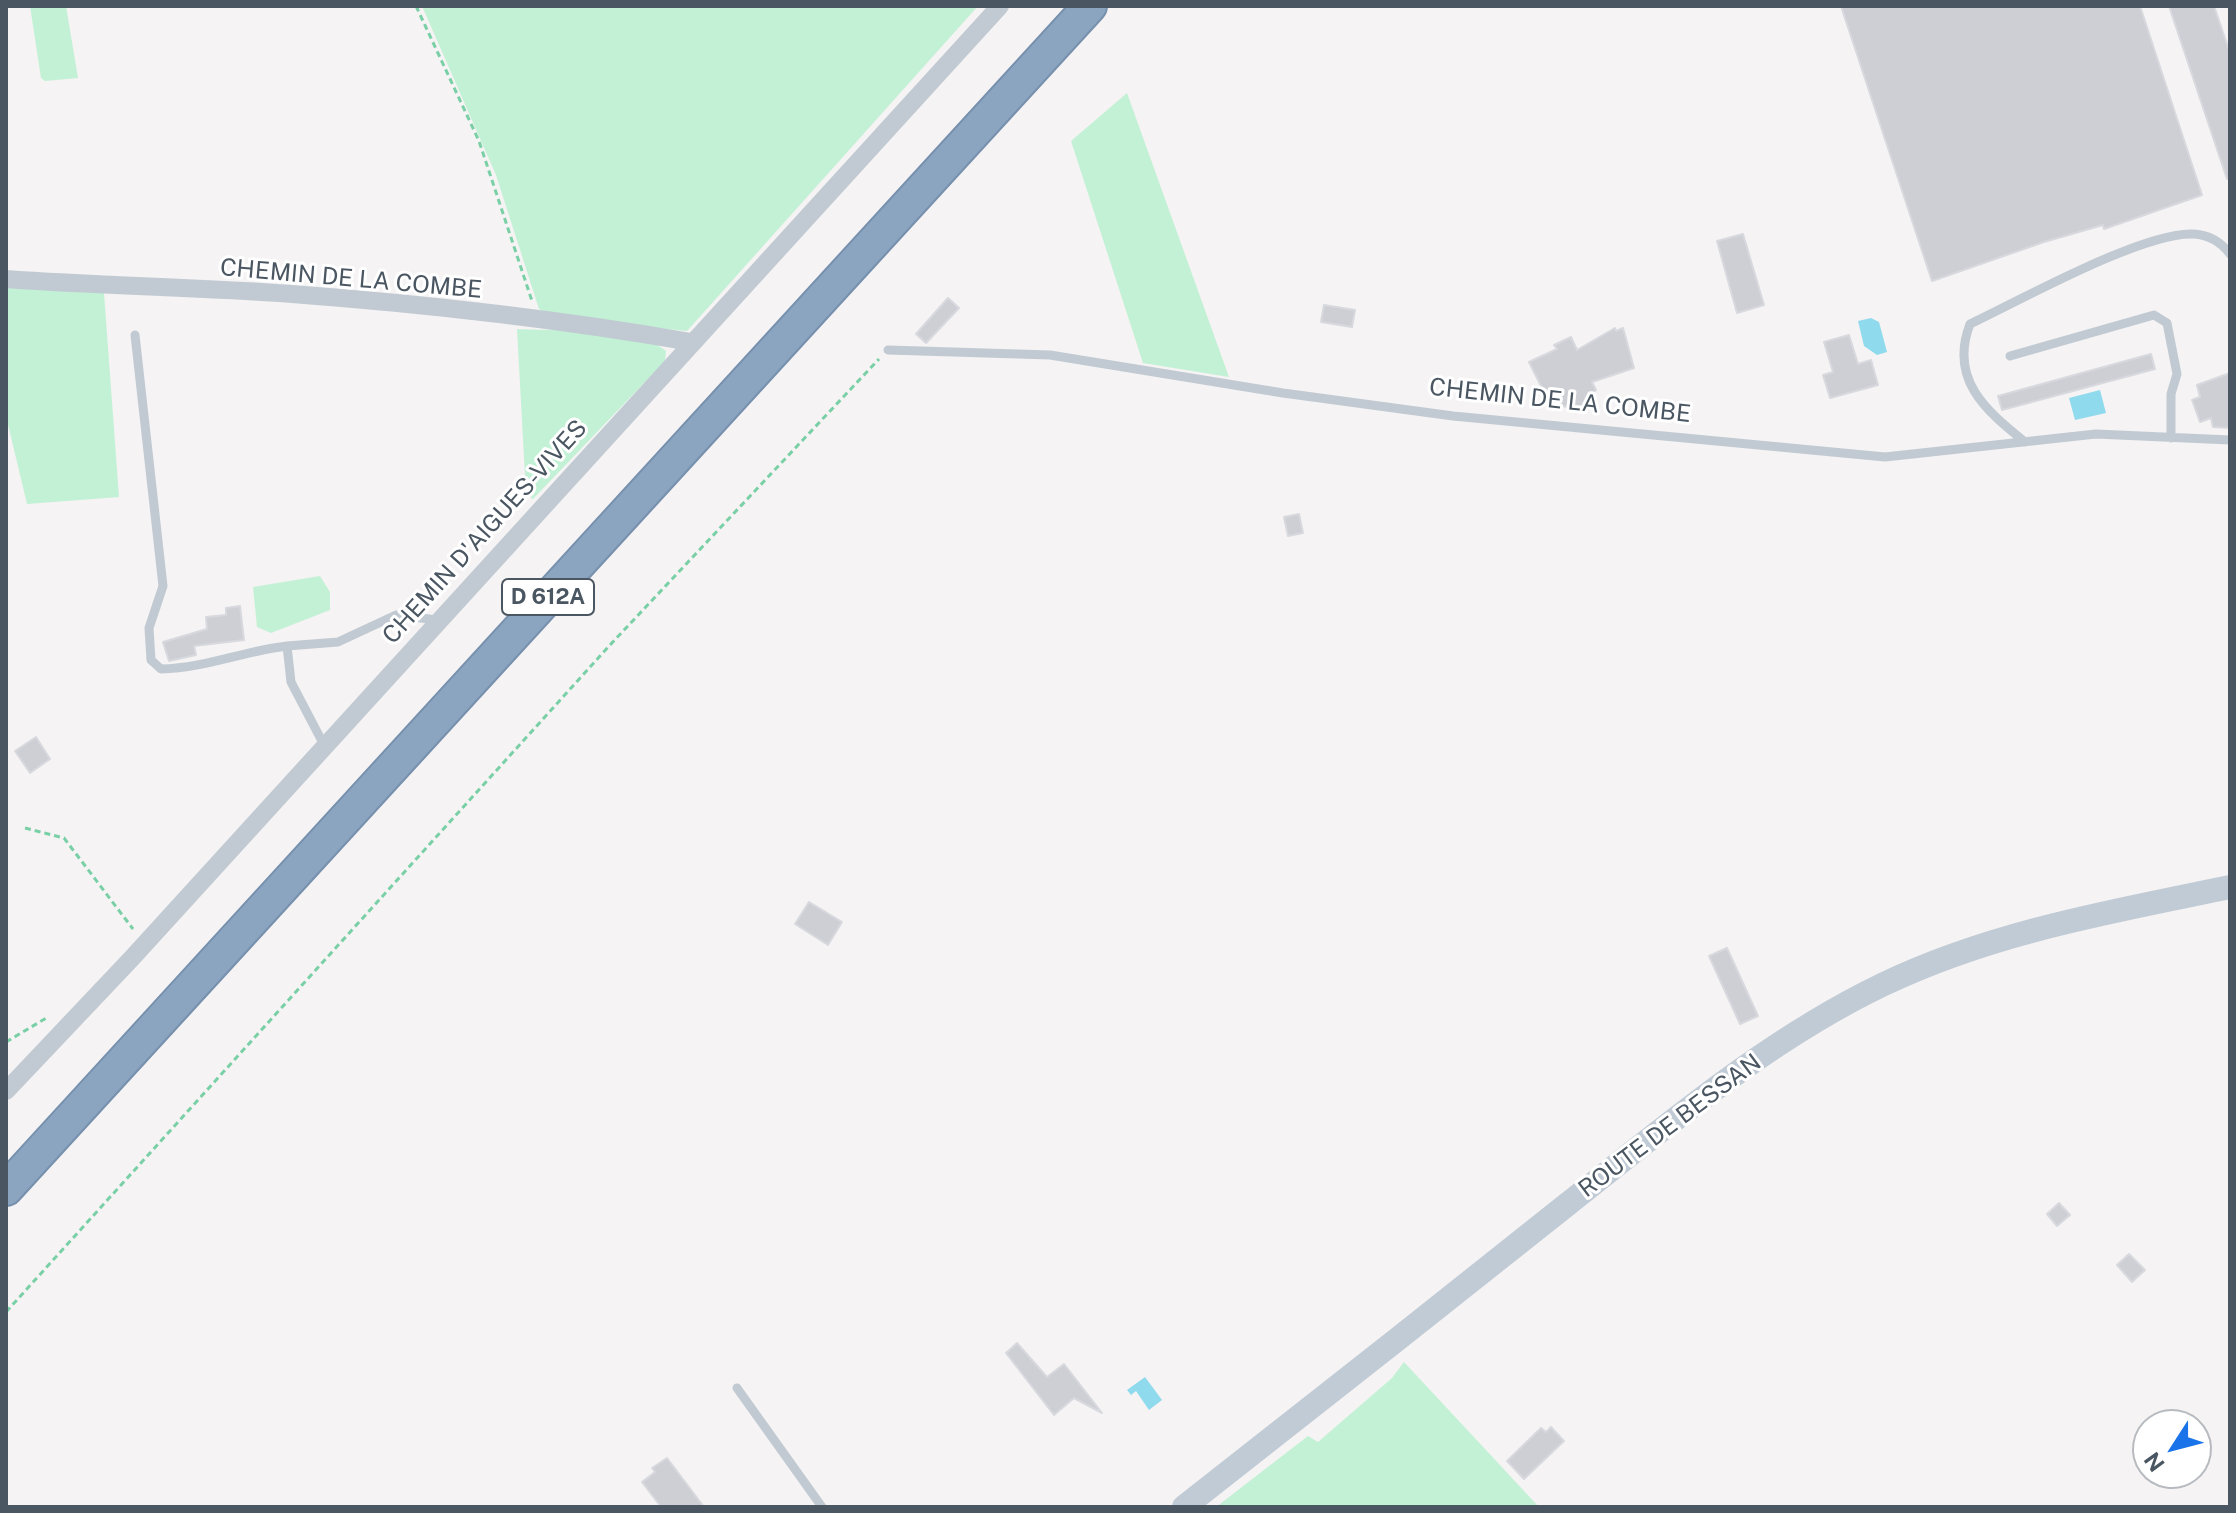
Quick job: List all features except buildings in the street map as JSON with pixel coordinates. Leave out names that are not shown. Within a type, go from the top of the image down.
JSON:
[{"type":"highway","name":"D 612A","points":[[6,1189],[1090,6]]},
{"type":"street","name":"CHEMIN D'AIGUES-VIVES","points":[[6,1091],[148,940],[1000,6]]},
{"type":"street","name":"CHEMIN DE LA COMBE","points":[[6,279],[290,294],[537,320],[691,342]]},
{"type":"street","name":"ROUTE DE BESSAN","points":[[1184,1507],[1664,1128],[1786,1038],[1885,983],[1982,946],[2086,917],[2230,887]]},
{"type":"lane","points":[[2025,442],[1983,408],[1968,379],[1962,345],[1970,324],[2131,248],[2193,234],[2220,241],[2230,254]]},
{"type":"lane","points":[[2010,356],[2154,315],[2167,323],[2177,357],[2177,374],[2171,394],[2171,438]]},
{"type":"lane","points":[[135,335],[163,586],[149,628],[151,660],[161,669],[187,668],[254,650],[338,642],[396,615],[437,620]]},
{"type":"lane","name":"CHEMIN DE LA COMBE","points":[[888,350],[1050,355],[1283,393],[1453,416],[1885,457],[2096,434],[2230,440]]},
{"type":"lane","points":[[287,646],[291,682],[324,745]]},
{"type":"lane","points":[[737,1388],[822,1507]]},
{"type":"path","points":[[416,6],[479,141],[537,320]]},
{"type":"path","points":[[6,1312],[610,645],[888,350]]},
{"type":"path","points":[[25,828],[64,838],[129,926],[148,940]]},
{"type":"green space","points":[[30,6],[66,6],[78,78],[45,81],[41,78]]},
{"type":"green space","points":[[422,6],[978,6],[687,331],[557,319],[539,309],[496,175]]},
{"type":"green space","points":[[1127,93],[1229,377],[1143,363],[1071,141]]},
{"type":"green space","points":[[6,286],[104,293],[119,497],[27,504],[6,416]]},
{"type":"green space","points":[[517,329],[617,334],[653,343],[666,351],[665,361],[533,499],[526,494]]},
{"type":"green space","points":[[320,576],[330,592],[330,610],[271,633],[257,627],[253,587]]},
{"type":"green space","points":[[1404,1362],[1539,1507],[1216,1507],[1308,1436],[1318,1442],[1392,1378]]},
{"type":"water","points":[[1871,318],[1879,322],[1887,352],[1877,355],[1864,346],[1858,321]]},
{"type":"water","points":[[2100,390],[2106,413],[2075,420],[2069,398]]},
{"type":"water","points":[[1145,1377],[1162,1400],[1149,1410],[1136,1391],[1131,1395],[1127,1390]]}]
